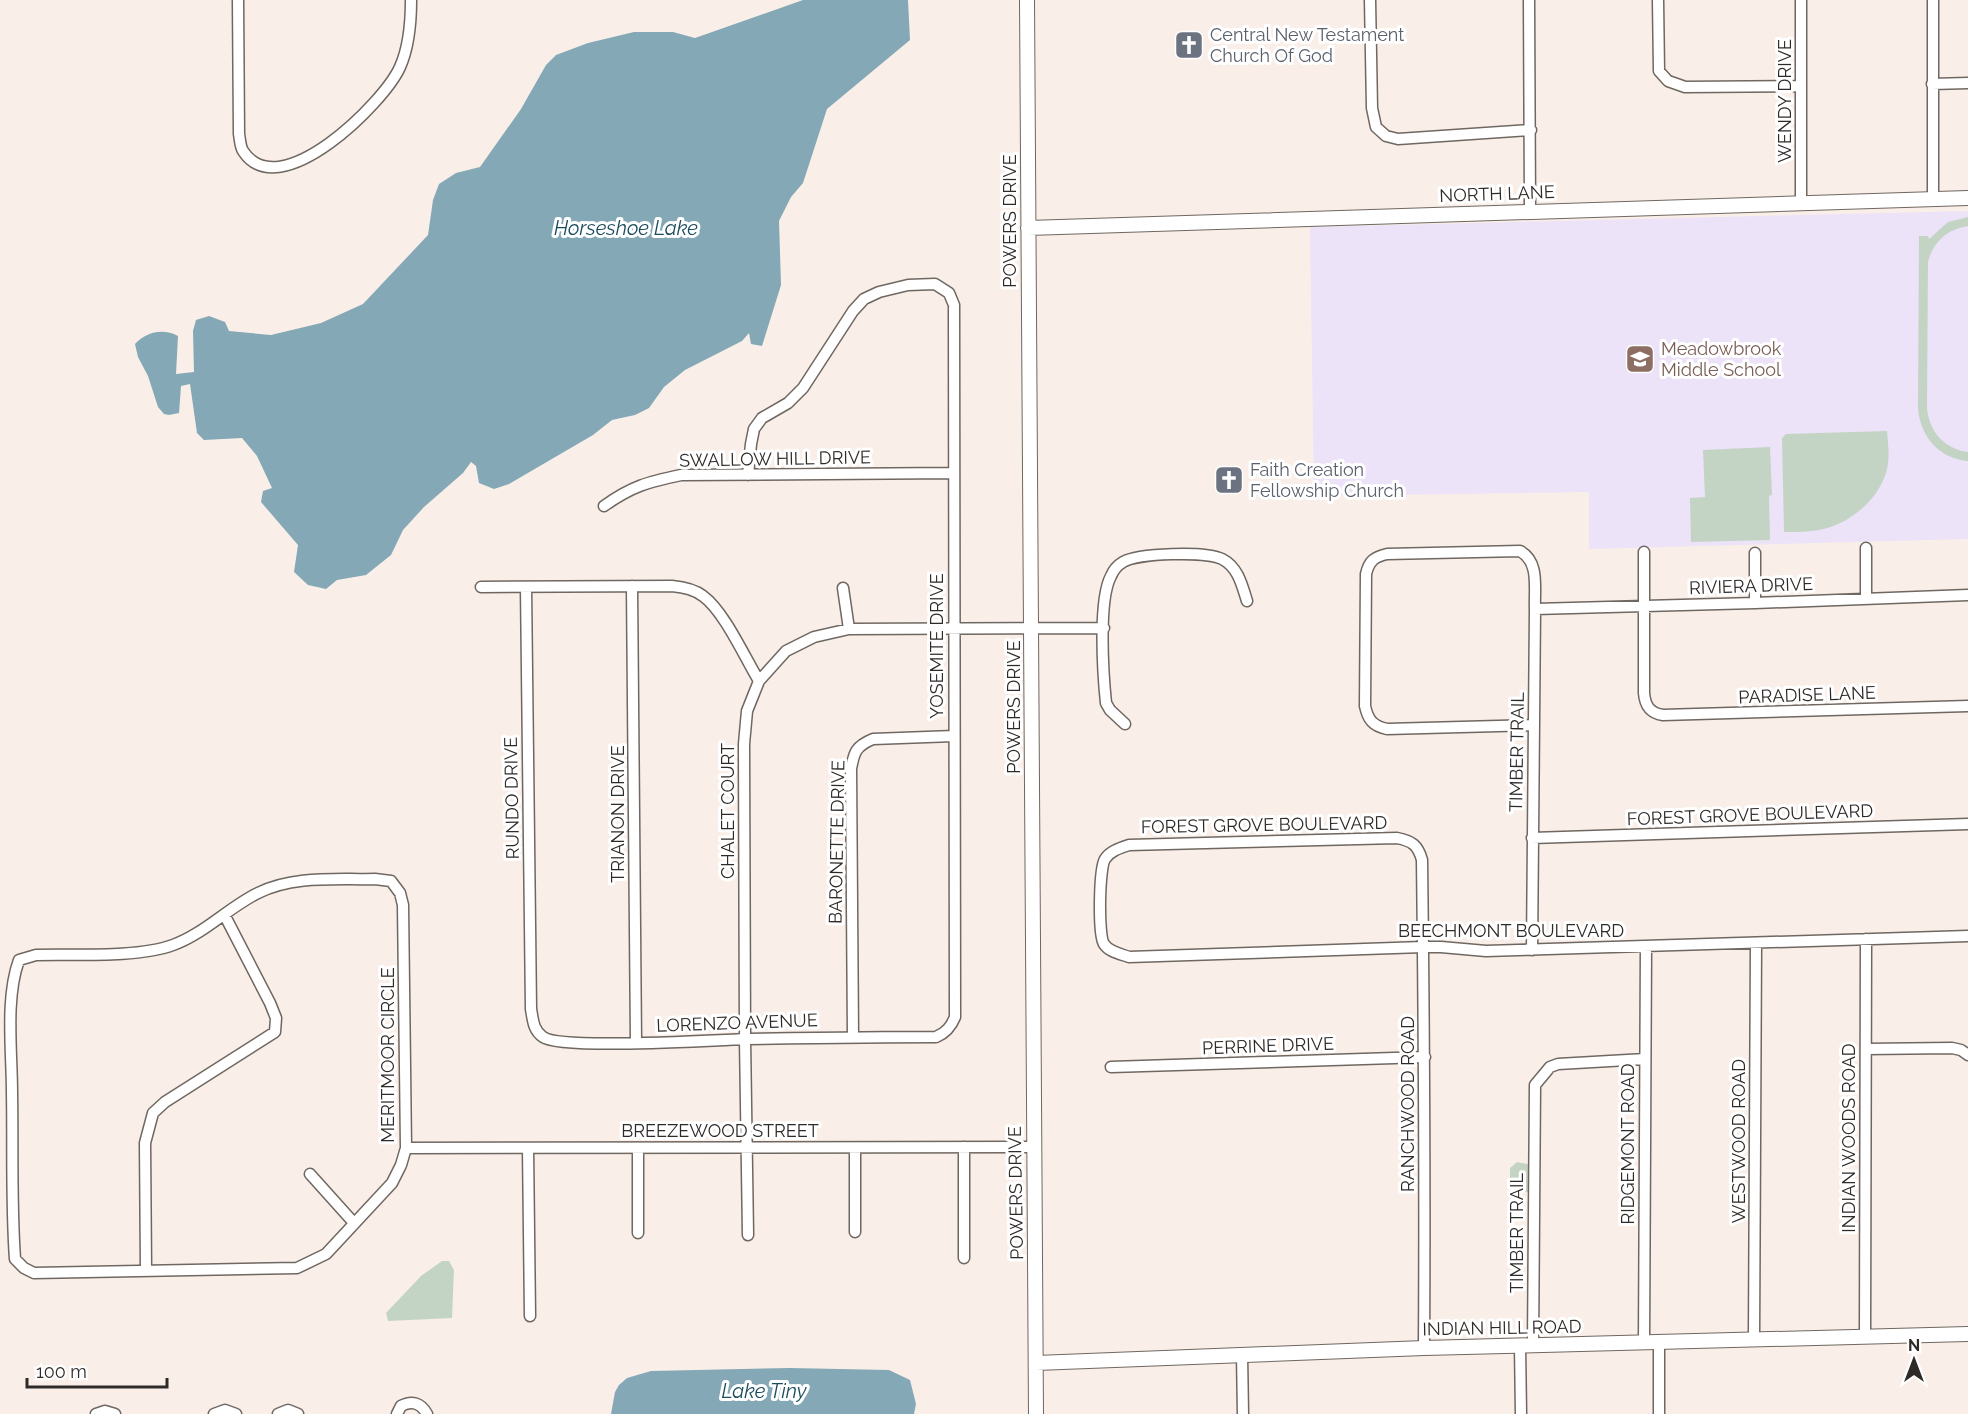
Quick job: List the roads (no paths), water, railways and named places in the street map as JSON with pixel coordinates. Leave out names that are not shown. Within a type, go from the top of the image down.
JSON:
[{"type":"street","points":[[238,0],[239,134],[242,150],[252,160],[264,166],[281,166],[302,160],[353,125],[391,82],[400,67],[409,32],[411,0]]},
{"type":"street","name":"POWERS DRIVE","points":[[1027,0],[1036,1414]]},
{"type":"street","points":[[1370,0],[1372,108],[1376,127],[1386,136],[1398,139],[1531,130]]},
{"type":"street","points":[[1529,0],[1530,210]]},
{"type":"street","points":[[1658,0],[1659,71],[1668,81],[1685,87],[1801,86]]},
{"type":"street","name":"WENDY DRIVE","points":[[1801,0],[1802,203]]},
{"type":"street","points":[[1933,0],[1933,199]]},
{"type":"street","points":[[1932,84],[1968,83]]},
{"type":"street","name":"NORTH LANE","points":[[1028,228],[1530,210],[1968,198]]},
{"type":"street","name":"YOSEMITE DRIVE","points":[[748,475],[750,444],[754,429],[762,418],[788,403],[803,388],[853,311],[864,299],[879,292],[908,285],[935,284],[949,293],[954,304],[955,1017]]},
{"type":"street","name":"SWALLOW HILL DRIVE","points":[[604,506],[619,495],[643,483],[681,475],[953,473]]},
{"type":"street","points":[[1866,548],[1866,598]]},
{"type":"street","name":"TIMBER TRAIL","points":[[1532,950],[1532,838],[1534,725],[1535,609],[1534,565],[1528,555],[1520,551],[1388,554],[1376,557],[1369,564],[1366,574],[1365,706],[1368,717],[1377,726],[1388,729],[1534,725]]},
{"type":"street","points":[[1644,552],[1644,605]]},
{"type":"street","points":[[1755,553],[1755,603]]},
{"type":"street","points":[[1125,724],[1106,703],[1104,628],[1106,586],[1112,573],[1122,562],[1138,556],[1211,555],[1235,569],[1247,601]]},
{"type":"street","name":"TRIANON DRIVE","points":[[632,586],[636,1043]]},
{"type":"street","points":[[480,587],[672,586],[687,588],[703,595],[717,609],[759,681]]},
{"type":"street","name":"RUNDO DRIVE","points":[[526,587],[531,1009]]},
{"type":"street","points":[[843,588],[849,629]]},
{"type":"street","name":"RIVIERA DRIVE","points":[[1535,609],[1968,595]]},
{"type":"street","name":"PARADISE LANE","points":[[1644,605],[1644,693],[1649,710],[1663,715],[1968,706]]},
{"type":"street","name":"CHALET COURT","points":[[748,1235],[744,744],[747,711],[759,681],[786,651],[814,637],[849,629],[1104,628]]},
{"type":"street","name":"BARONETTE DRIVE","points":[[853,1037],[851,770],[853,754],[862,744],[873,739],[954,736]]},
{"type":"street","name":"FOREST GROVE BOULEVARD","points":[[1532,838],[1968,824]]},
{"type":"street","name":"FOREST GROVE BOULEVARD","points":[[1101,899],[1101,869],[1105,859],[1115,850],[1129,845],[1397,838],[1410,840],[1419,849],[1422,860]]},
{"type":"street","name":"RANCHWOOD ROAD","points":[[1422,860],[1425,1057],[1424,1348]]},
{"type":"street","name":"MERITMOOR CIRCLE","points":[[375,879],[390,881],[400,893],[403,905],[406,1148],[401,1165],[392,1183],[326,1254],[297,1268],[34,1273],[24,1268],[15,1259],[6,1004],[19,960],[36,955],[148,952],[174,945],[225,916],[256,894],[296,881],[375,879]]},
{"type":"street","name":"BEECHMONT BOULEVARD","points":[[1101,899],[1103,944],[1113,952],[1129,957],[1423,947],[1486,951],[1532,950],[1968,936]]},
{"type":"street","points":[[146,1271],[145,1143],[153,1113],[165,1102],[275,1032],[276,1018],[270,1003],[225,916]]},
{"type":"street","name":"INDIAN WOODS ROAD","points":[[1865,1336],[1866,939]]},
{"type":"street","name":"WESTWOOD ROAD","points":[[1754,1340],[1756,943]]},
{"type":"street","name":"RIDGEMONT ROAD","points":[[1644,1343],[1646,946]]},
{"type":"street","name":"LORENZO AVENUE","points":[[531,1009],[534,1028],[544,1038],[558,1043],[936,1037],[945,1034],[955,1017]]},
{"type":"street","points":[[1866,1049],[1952,1048],[1968,1055]]},
{"type":"street","name":"PERRINE DRIVE","points":[[1111,1067],[1425,1057]]},
{"type":"street","name":"TIMBER TRAIL","points":[[1521,1414],[1526,1346],[1535,1085],[1550,1067],[1558,1064],[1645,1059]]},
{"type":"street","points":[[964,1147],[964,1258]]},
{"type":"street","name":"BREEZEWOOD STREET","points":[[406,1148],[1033,1147]]},
{"type":"street","points":[[528,1148],[530,1316]]},
{"type":"street","points":[[638,1148],[638,1233]]},
{"type":"street","points":[[855,1148],[855,1232]]},
{"type":"street","points":[[310,1174],[354,1223]]},
{"type":"street","name":"INDIAN HILL ROAD","points":[[1036,1363],[1424,1348],[1968,1334]]},
{"type":"street","points":[[1659,1342],[1659,1414]]},
{"type":"street","points":[[1242,1354],[1243,1414]]},
{"type":"street","points":[[397,1414],[401,1406],[413,1403],[419,1404],[427,1414]]},
{"type":"street","points":[[214,1414],[225,1410],[236,1414]]},
{"type":"street","points":[[278,1414],[288,1410],[298,1414]]},
{"type":"street","points":[[96,1414],[105,1411],[115,1414]]},
{"type":"water","name":"Horseshoe Lake","points":[[803,0],[908,0],[910,40],[827,109],[803,183],[791,197],[779,221],[781,285],[762,346],[751,344],[749,333],[742,341],[685,370],[664,387],[649,408],[635,415],[612,420],[593,435],[509,484],[494,489],[479,483],[476,466],[471,462],[463,473],[424,507],[403,530],[391,555],[366,575],[337,580],[326,589],[308,585],[294,572],[298,545],[261,502],[263,491],[272,488],[257,456],[242,438],[204,440],[197,433],[190,384],[181,386],[179,413],[164,414],[158,407],[135,344],[155,332],[166,332],[178,336],[176,374],[194,372],[193,331],[196,320],[209,316],[225,322],[229,331],[271,335],[321,323],[363,304],[428,235],[433,200],[439,184],[456,173],[480,167],[521,109],[546,65],[556,55],[588,43],[634,32],[673,32],[695,38]]},
{"type":"water","name":"Lake Tiny","points":[[790,1368],[889,1370],[910,1380],[916,1404],[914,1414],[611,1414],[615,1392],[619,1385],[627,1378],[651,1371]]},
{"type":"place","name":"Central New Testament Church Of God","points":[[1189,45]]},
{"type":"place","name":"Meadowbrook Middle School","points":[[1640,359]]},
{"type":"place","name":"Faith Creation Fellowship Church","points":[[1229,480]]}]
